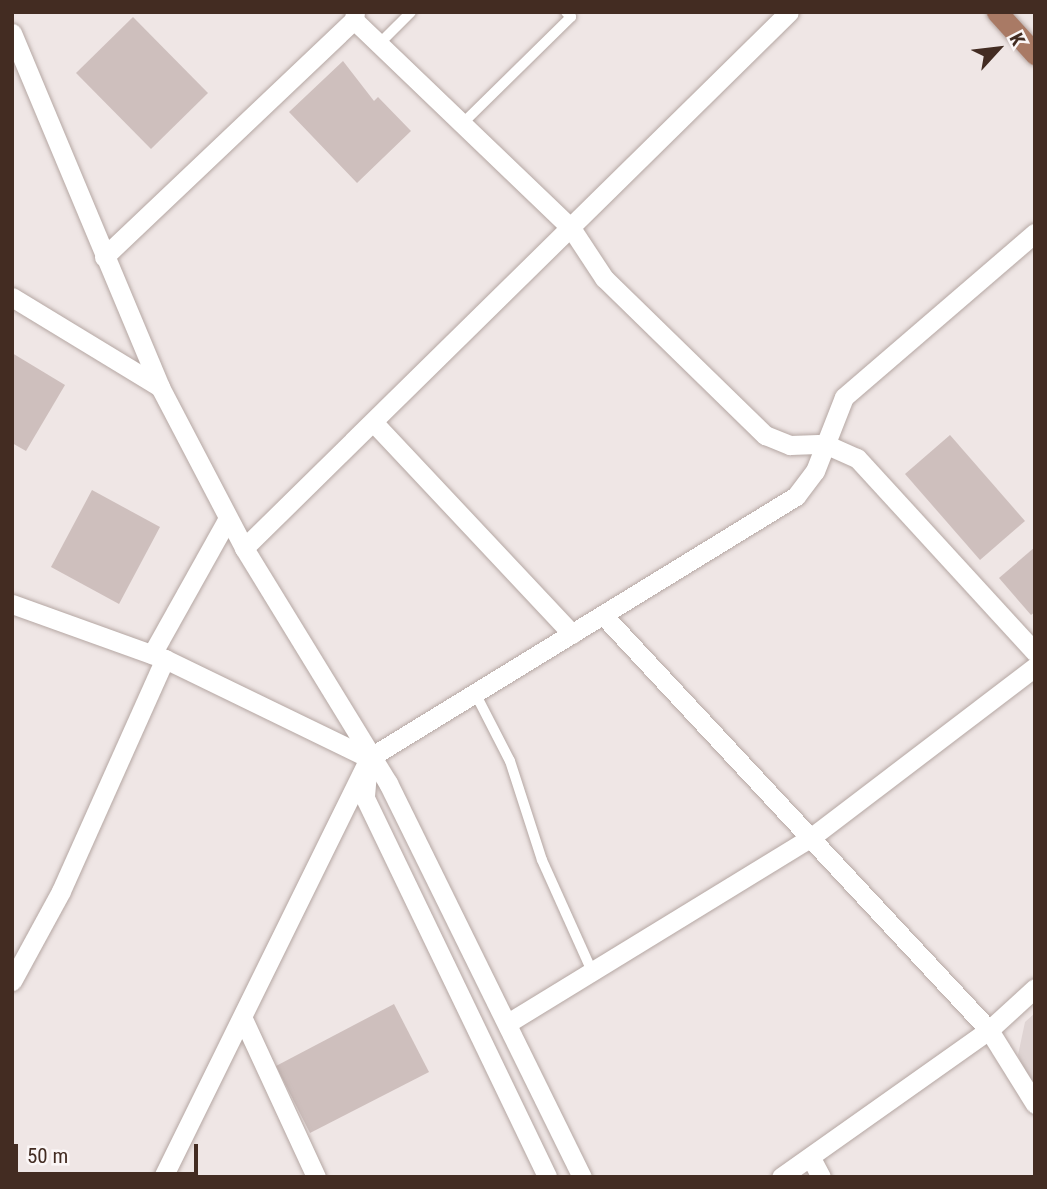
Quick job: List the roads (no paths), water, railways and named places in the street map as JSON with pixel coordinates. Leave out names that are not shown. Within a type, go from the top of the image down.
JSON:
[{"type":"main road","points":[[997,12],[1035,54]]},
{"type":"street","points":[[244,548],[375,424],[789,12]]},
{"type":"street","points":[[104,257],[355,16],[379,44],[571,228],[604,278],[765,435],[790,445],[825,444],[857,458],[1035,652]]},
{"type":"street","points":[[12,33],[160,387],[227,520],[369,758],[388,783],[582,1177]]},
{"type":"street","points":[[163,1177],[244,1021],[369,758],[796,496],[825,444],[834,412],[856,383],[1035,233]]},
{"type":"street","points":[[12,297],[160,387]]},
{"type":"street","points":[[375,424],[572,634]]},
{"type":"street","points":[[12,981],[61,891],[159,657],[227,520]]},
{"type":"street","points":[[12,604],[159,657],[369,758]]},
{"type":"street","points":[[603,615],[813,836],[989,1030],[1035,1104]]},
{"type":"street","points":[[508,1023],[813,836],[1035,667]]},
{"type":"street","points":[[369,758],[365,798],[547,1177]]},
{"type":"street","points":[[780,1177],[816,1168],[989,1030],[1035,988]]},
{"type":"street","points":[[244,1021],[316,1177]]},
{"type":"lane","points":[[379,44],[411,12]]},
{"type":"lane","points":[[462,124],[571,17],[566,12]]},
{"type":"lane","points":[[475,693],[510,761],[542,860],[593,971]]}]
